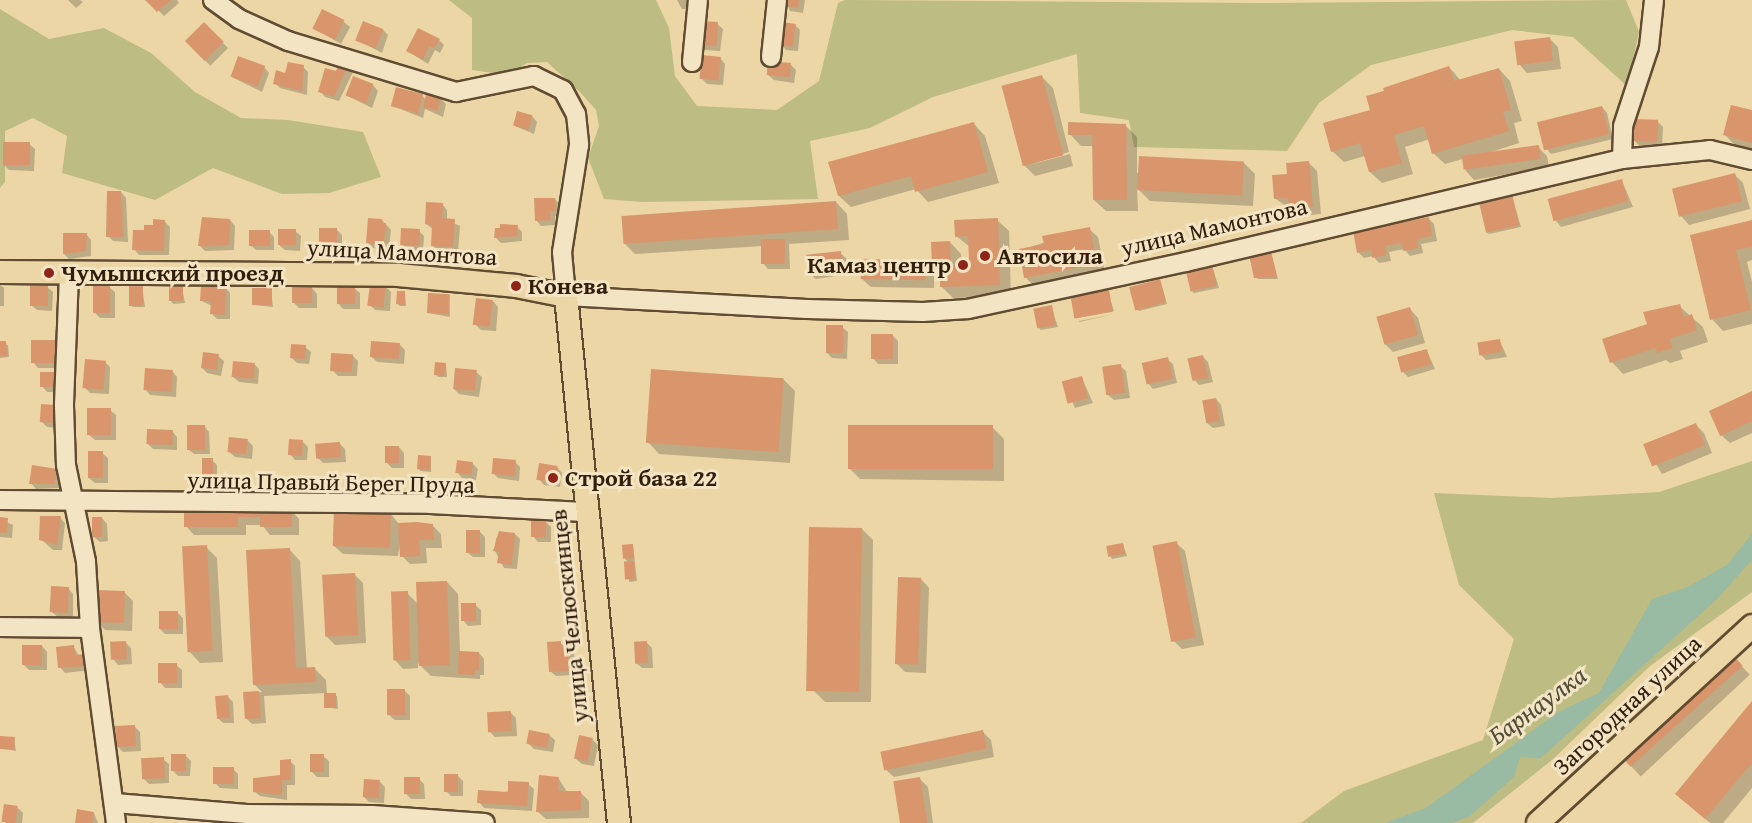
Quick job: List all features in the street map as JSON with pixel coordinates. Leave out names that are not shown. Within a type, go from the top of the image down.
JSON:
[{"type":"main road","name":"улица Мамонтова","points":[[0,272],[398,275],[516,285],[566,296]]},
{"type":"main road","name":"улица Челюскинцев","points":[[566,296],[585,512],[619,823]]},
{"type":"main road","name":"Загородная улица","points":[[1538,823],[1752,626]]},
{"type":"street","points":[[213,0],[239,19],[288,41],[444,89],[456,92],[534,76],[563,90],[576,114],[579,145],[562,252],[566,296]]},
{"type":"street","points":[[692,62],[698,0]]},
{"type":"street","points":[[771,57],[777,0]]},
{"type":"street","points":[[1622,159],[1623,126],[1649,47],[1654,0]]},
{"type":"street","name":"улица Мамонтова","points":[[566,296],[830,310],[923,312],[968,309],[1186,262],[1622,159],[1710,150],[1752,160]]},
{"type":"street","points":[[69,273],[64,406],[66,465],[76,504],[116,823]]},
{"type":"street","name":"улица Правый Берег Пруда","points":[[0,500],[76,504],[430,504],[585,512]]},
{"type":"street","points":[[0,627],[90,628]]},
{"type":"street","points":[[115,803],[248,814],[372,815],[485,823]]},
{"type":"shaded area","points":[[449,0],[656,0],[669,28],[675,76],[697,106],[777,110],[819,81],[838,3],[845,0],[1259,3],[1626,0],[1639,32],[1627,86],[1573,37],[1512,30],[1371,65],[1319,103],[1287,151],[1134,147],[1129,120],[1080,113],[1077,54],[933,97],[870,128],[810,141],[818,199],[642,202],[604,199],[588,158],[599,126],[596,110],[547,62],[527,63],[507,75],[472,70],[472,18]]},
{"type":"shaded area","points":[[0,9],[49,39],[104,28],[151,53],[195,92],[241,118],[288,120],[363,132],[381,177],[329,193],[282,194],[213,168],[155,200],[62,173],[67,136],[33,118],[5,131],[5,182],[0,188]]},
{"type":"shaded area","points":[[1752,461],[1752,592],[1650,666],[1552,760],[1473,823],[1301,823],[1344,791],[1483,740],[1514,639],[1459,585],[1434,493],[1551,498],[1659,492]]},
{"type":"shaded area","points":[[1752,534],[1752,560],[1717,599],[1541,758],[1520,757],[1514,777],[1470,816],[1453,823],[1385,823],[1426,808],[1560,711],[1599,693],[1652,599],[1688,587],[1727,565]]},
{"type":"building","points":[[145,0],[171,0],[157,12]]},
{"type":"building","points":[[784,0],[799,0],[798,8],[783,6]]},
{"type":"building","points":[[322,9],[344,20],[335,40],[312,29]]},
{"type":"building","points":[[363,21],[383,29],[376,49],[355,40]]},
{"type":"building","points":[[701,21],[718,22],[717,46],[700,45]]},
{"type":"building","points":[[204,22],[224,42],[205,61],[185,41]]},
{"type":"building","points":[[782,22],[796,24],[793,47],[779,45]]},
{"type":"building","points":[[418,28],[440,39],[434,49],[429,46],[423,60],[406,51]]},
{"type":"building","points":[[1550,37],[1553,61],[1517,65],[1514,41]]},
{"type":"building","points":[[702,55],[721,57],[718,81],[699,79]]},
{"type":"building","points":[[238,56],[265,66],[258,87],[230,77]]},
{"type":"building","points":[[768,61],[791,63],[790,77],[767,75]]},
{"type":"building","points":[[288,62],[304,65],[302,91],[273,84],[276,70],[285,73]]},
{"type":"building","points":[[339,63],[348,66],[334,97],[318,92],[325,68],[336,71]]},
{"type":"building","points":[[1449,66],[1454,81],[1499,68],[1511,110],[1503,112],[1509,131],[1432,154],[1424,126],[1394,135],[1402,163],[1369,172],[1360,143],[1331,152],[1323,123],[1370,110],[1366,96]]},
{"type":"building","points":[[1042,75],[1063,155],[1023,166],[1001,86]]},
{"type":"building","points":[[353,76],[374,84],[366,103],[345,96]]},
{"type":"building","points":[[396,87],[423,94],[418,114],[391,106]]},
{"type":"building","points":[[426,94],[441,97],[438,111],[423,108]]},
{"type":"building","points":[[1731,105],[1752,110],[1752,143],[1723,135]]},
{"type":"building","points":[[1602,106],[1609,134],[1544,150],[1537,122]]},
{"type":"building","points":[[517,111],[532,115],[529,130],[513,125]]},
{"type":"building","points":[[1633,119],[1658,120],[1657,142],[1632,141]]},
{"type":"building","points":[[974,122],[988,172],[915,192],[911,176],[838,196],[828,162]]},
{"type":"building","points":[[1068,122],[1126,124],[1127,200],[1093,200],[1092,135],[1068,135]]},
{"type":"building","points":[[3,142],[30,142],[30,165],[3,165]]},
{"type":"building","points":[[1539,145],[1541,159],[1464,170],[1462,156]]},
{"type":"building","points":[[1139,156],[1244,161],[1242,195],[1137,190]]},
{"type":"building","points":[[1309,161],[1313,206],[1289,208],[1288,198],[1274,199],[1272,175],[1287,174],[1286,163]]},
{"type":"building","points":[[1735,173],[1742,201],[1679,217],[1672,189]]},
{"type":"building","points":[[1622,179],[1628,201],[1554,221],[1548,199]]},
{"type":"building","points":[[107,191],[121,191],[123,237],[106,237]]},
{"type":"building","points":[[1512,194],[1519,225],[1486,233],[1479,202]]},
{"type":"building","points":[[534,198],[555,198],[556,211],[550,211],[551,220],[535,221]]},
{"type":"building","points":[[836,201],[838,229],[623,244],[622,216]]},
{"type":"building","points":[[426,202],[443,203],[442,218],[455,219],[453,247],[431,246],[432,225],[425,224]]},
{"type":"building","points":[[202,217],[230,219],[229,245],[198,246]]},
{"type":"building","points":[[1429,217],[1432,236],[1417,239],[1418,248],[1403,251],[1402,243],[1385,246],[1386,255],[1372,258],[1371,250],[1357,253],[1353,231]]},
{"type":"building","points":[[368,218],[382,219],[382,223],[386,223],[384,245],[366,243]]},
{"type":"building","points":[[998,218],[1000,285],[940,287],[940,266],[932,266],[931,242],[950,241],[951,265],[960,265],[960,261],[969,261],[968,236],[955,237],[954,220]]},
{"type":"building","points":[[153,219],[165,220],[164,251],[132,250],[133,230],[144,230],[144,225],[153,225]]},
{"type":"building","points":[[1752,220],[1752,247],[1736,250],[1751,310],[1710,320],[1690,235]]},
{"type":"building","points":[[500,224],[518,225],[517,236],[494,238],[495,228],[500,228]]},
{"type":"building","points":[[1090,227],[1097,264],[1024,278],[1019,249],[1044,244],[1042,236]]},
{"type":"building","points":[[319,228],[337,228],[337,245],[319,245]]},
{"type":"building","points":[[401,228],[420,229],[419,246],[400,245]]},
{"type":"building","points":[[278,229],[296,229],[296,245],[278,245]]},
{"type":"building","points":[[249,230],[270,230],[270,246],[249,246]]},
{"type":"building","points":[[63,233],[87,233],[86,251],[63,254]]},
{"type":"building","points":[[761,239],[785,239],[785,264],[761,264]]},
{"type":"building","points":[[841,251],[843,269],[808,273],[806,255]]},
{"type":"building","points":[[1271,251],[1277,277],[1254,278],[1249,255]]},
{"type":"building","points":[[861,259],[926,260],[926,280],[861,279]]},
{"type":"building","points":[[1212,264],[1217,285],[1191,292],[1186,270]]},
{"type":"building","points":[[1160,279],[1166,302],[1135,310],[1129,287]]},
{"type":"building","points":[[370,284],[386,286],[383,308],[367,306]]},
{"type":"building","points":[[30,285],[48,285],[48,306],[30,306]]},
{"type":"building","points":[[93,285],[110,285],[110,313],[93,313]]},
{"type":"building","points":[[201,285],[226,286],[225,315],[210,314],[211,301],[200,301]]},
{"type":"building","points":[[129,286],[143,286],[143,306],[129,306]]},
{"type":"building","points":[[169,286],[183,286],[183,301],[169,301]]},
{"type":"building","points":[[337,286],[355,286],[355,304],[337,304]]},
{"type":"building","points":[[292,287],[312,287],[312,303],[292,303]]},
{"type":"building","points":[[252,288],[272,288],[272,305],[252,305]]},
{"type":"building","points":[[1109,290],[1113,312],[1074,318],[1071,297]]},
{"type":"building","points":[[397,291],[405,291],[405,305],[396,304]]},
{"type":"building","points":[[428,293],[450,294],[449,314],[427,313]]},
{"type":"building","points":[[476,298],[493,300],[490,327],[473,325]]},
{"type":"building","points":[[1680,304],[1684,317],[1692,314],[1697,330],[1670,339],[1673,348],[1657,353],[1655,348],[1610,363],[1602,339],[1647,324],[1643,312]]},
{"type":"building","points":[[1052,305],[1056,325],[1037,328],[1033,309]]},
{"type":"building","points":[[1410,307],[1418,335],[1384,345],[1376,317]]},
{"type":"building","points":[[826,325],[843,325],[843,353],[826,353]]},
{"type":"building","points":[[871,334],[893,334],[893,359],[871,359]]},
{"type":"building","points":[[1500,339],[1502,352],[1479,355],[1477,343]]},
{"type":"building","points":[[31,340],[57,340],[57,363],[31,363]]},
{"type":"building","points":[[0,341],[6,341],[7,356],[0,356]]},
{"type":"building","points":[[371,341],[400,343],[399,359],[370,357]]},
{"type":"building","points":[[291,344],[306,345],[305,359],[290,358]]},
{"type":"building","points":[[1427,349],[1431,364],[1401,372],[1397,357]]},
{"type":"building","points":[[203,352],[219,354],[217,370],[201,368]]},
{"type":"building","points":[[331,353],[353,354],[352,372],[330,371]]},
{"type":"building","points":[[1203,355],[1208,377],[1193,381],[1187,359]]},
{"type":"building","points":[[1168,357],[1173,378],[1147,385],[1142,363]]},
{"type":"building","points":[[85,359],[106,361],[103,390],[82,388]]},
{"type":"building","points":[[233,361],[255,363],[254,379],[232,377]]},
{"type":"building","points":[[435,362],[446,363],[445,376],[434,375]]},
{"type":"building","points":[[1121,364],[1125,393],[1106,395],[1102,367]]},
{"type":"building","points":[[145,368],[173,370],[171,392],[143,390]]},
{"type":"building","points":[[455,368],[477,370],[475,391],[453,389]]},
{"type":"building","points":[[651,369],[784,378],[779,452],[646,443]]},
{"type":"building","points":[[40,372],[58,372],[58,387],[40,387]]},
{"type":"building","points":[[1082,376],[1088,398],[1068,404],[1062,381]]},
{"type":"building","points":[[1752,391],[1752,421],[1720,436],[1709,411]]},
{"type":"building","points":[[1216,398],[1220,421],[1206,423],[1202,400]]},
{"type":"building","points":[[41,404],[56,405],[55,423],[40,422]]},
{"type":"building","points":[[87,408],[111,408],[111,435],[87,435]]},
{"type":"building","points":[[1696,423],[1705,445],[1652,467],[1643,444]]},
{"type":"building","points":[[187,425],[205,425],[205,450],[187,450]]},
{"type":"building","points":[[848,425],[993,425],[993,469],[848,469]]},
{"type":"building","points":[[147,429],[173,430],[172,445],[146,444]]},
{"type":"building","points":[[229,437],[248,439],[246,454],[227,452]]},
{"type":"building","points":[[289,439],[303,440],[302,456],[288,455]]},
{"type":"building","points":[[340,442],[341,457],[316,459],[315,444]]},
{"type":"building","points":[[385,446],[399,446],[399,463],[385,463]]},
{"type":"building","points":[[88,451],[103,451],[103,478],[88,478]]},
{"type":"building","points":[[418,455],[431,456],[430,470],[417,469]]},
{"type":"building","points":[[202,458],[213,458],[213,480],[202,480]]},
{"type":"building","points":[[493,458],[516,460],[515,476],[492,474]]},
{"type":"building","points":[[457,460],[473,462],[471,475],[455,473]]},
{"type":"building","points":[[539,463],[558,466],[555,483],[536,480]]},
{"type":"building","points":[[32,465],[57,469],[55,484],[29,484]]},
{"type":"building","points":[[184,509],[292,509],[292,527],[260,527],[260,517],[238,517],[238,527],[184,527]]},
{"type":"building","points":[[334,510],[391,512],[390,548],[333,546]]},
{"type":"building","points":[[40,516],[61,516],[57,545],[39,540]]},
{"type":"building","points":[[0,517],[8,518],[7,533],[0,533]]},
{"type":"building","points":[[92,517],[102,517],[102,537],[92,537]]},
{"type":"building","points":[[531,520],[546,520],[546,537],[531,537]]},
{"type":"building","points":[[398,523],[433,524],[434,540],[419,540],[420,556],[400,557]]},
{"type":"building","points":[[809,527],[862,528],[859,692],[806,691]]},
{"type":"building","points":[[466,530],[480,530],[480,553],[466,553]]},
{"type":"building","points":[[499,531],[515,533],[512,565],[497,563],[499,552],[493,551]]},
{"type":"building","points":[[1177,541],[1196,637],[1171,642],[1152,546]]},
{"type":"building","points":[[1123,543],[1125,554],[1108,557],[1106,546]]},
{"type":"building","points":[[633,544],[634,558],[623,559],[622,545]]},
{"type":"building","points":[[207,545],[213,651],[188,652],[182,546]]},
{"type":"building","points":[[290,548],[296,668],[315,667],[316,682],[253,685],[246,550]]},
{"type":"building","points":[[634,561],[635,579],[625,579],[624,562]]},
{"type":"building","points":[[355,573],[358,635],[325,637],[322,575]]},
{"type":"building","points":[[898,577],[921,578],[918,665],[895,664]]},
{"type":"building","points":[[447,581],[450,665],[419,666],[416,582]]},
{"type":"building","points":[[51,586],[69,587],[68,613],[50,612]]},
{"type":"building","points":[[96,590],[125,591],[124,623],[95,622]]},
{"type":"building","points":[[408,591],[410,660],[393,661],[391,592]]},
{"type":"building","points":[[461,603],[476,603],[476,621],[461,621]]},
{"type":"building","points":[[159,611],[178,611],[178,629],[159,629]]},
{"type":"building","points":[[126,641],[127,659],[111,660],[110,642]]},
{"type":"building","points":[[561,641],[561,646],[569,645],[570,671],[549,672],[547,642]]},
{"type":"building","points":[[647,641],[648,663],[635,664],[634,642]]},
{"type":"building","points":[[22,645],[42,645],[42,665],[22,665]]},
{"type":"building","points":[[74,645],[75,655],[85,654],[86,666],[58,668],[56,647]]},
{"type":"building","points":[[459,651],[479,652],[479,670],[475,670],[475,675],[458,674]]},
{"type":"building","points":[[1734,656],[1743,666],[1630,767],[1622,757]]},
{"type":"building","points":[[158,663],[177,663],[177,683],[158,683]]},
{"type":"building","points":[[387,689],[405,689],[405,715],[387,715]]},
{"type":"building","points":[[259,691],[261,718],[245,719],[243,692]]},
{"type":"building","points":[[324,693],[336,693],[336,708],[324,708]]},
{"type":"building","points":[[228,695],[230,718],[217,719],[215,696]]},
{"type":"building","points":[[1752,701],[1752,763],[1705,819],[1675,794]]},
{"type":"building","points":[[511,711],[512,731],[488,732],[487,712]]},
{"type":"building","points":[[135,725],[136,746],[116,747],[115,726]]},
{"type":"building","points":[[529,730],[550,734],[547,748],[526,744]]},
{"type":"building","points":[[983,730],[987,749],[884,770],[880,752]]},
{"type":"building","points":[[579,735],[593,738],[588,761],[574,758]]},
{"type":"building","points":[[0,736],[15,737],[14,750],[0,749]]},
{"type":"building","points":[[171,754],[186,754],[186,771],[171,771]]},
{"type":"building","points":[[310,754],[324,754],[324,772],[310,772]]},
{"type":"building","points":[[164,757],[165,778],[142,779],[141,758]]},
{"type":"building","points":[[291,759],[291,780],[282,780],[282,795],[253,792],[253,778],[280,775],[280,760]]},
{"type":"building","points":[[213,767],[234,767],[234,784],[213,784]]},
{"type":"building","points":[[444,774],[458,774],[458,792],[444,792]]},
{"type":"building","points":[[539,775],[559,777],[558,791],[581,791],[581,810],[536,812]]},
{"type":"building","points":[[404,777],[420,777],[420,794],[404,794]]},
{"type":"building","points":[[920,777],[927,823],[900,823],[893,781]]},
{"type":"building","points":[[364,779],[380,780],[379,798],[363,797]]},
{"type":"building","points":[[508,781],[529,782],[527,806],[477,803],[478,790],[508,792]]},
{"type":"building","points":[[4,804],[18,806],[15,823],[1,822]]},
{"type":"building","points":[[77,809],[94,812],[92,823],[75,823]]},
{"type":"place","name":"Автосила","points":[[985,256]]},
{"type":"place","name":"Камаз центр","points":[[963,265]]},
{"type":"place","name":"Чумышский проезд","points":[[49,273]]},
{"type":"place","name":"Конева","points":[[516,286]]},
{"type":"place","name":"Строй база 22","points":[[553,478]]},
{"type":"water label","name":"Барнаулка","points":[[1537,705]]}]
